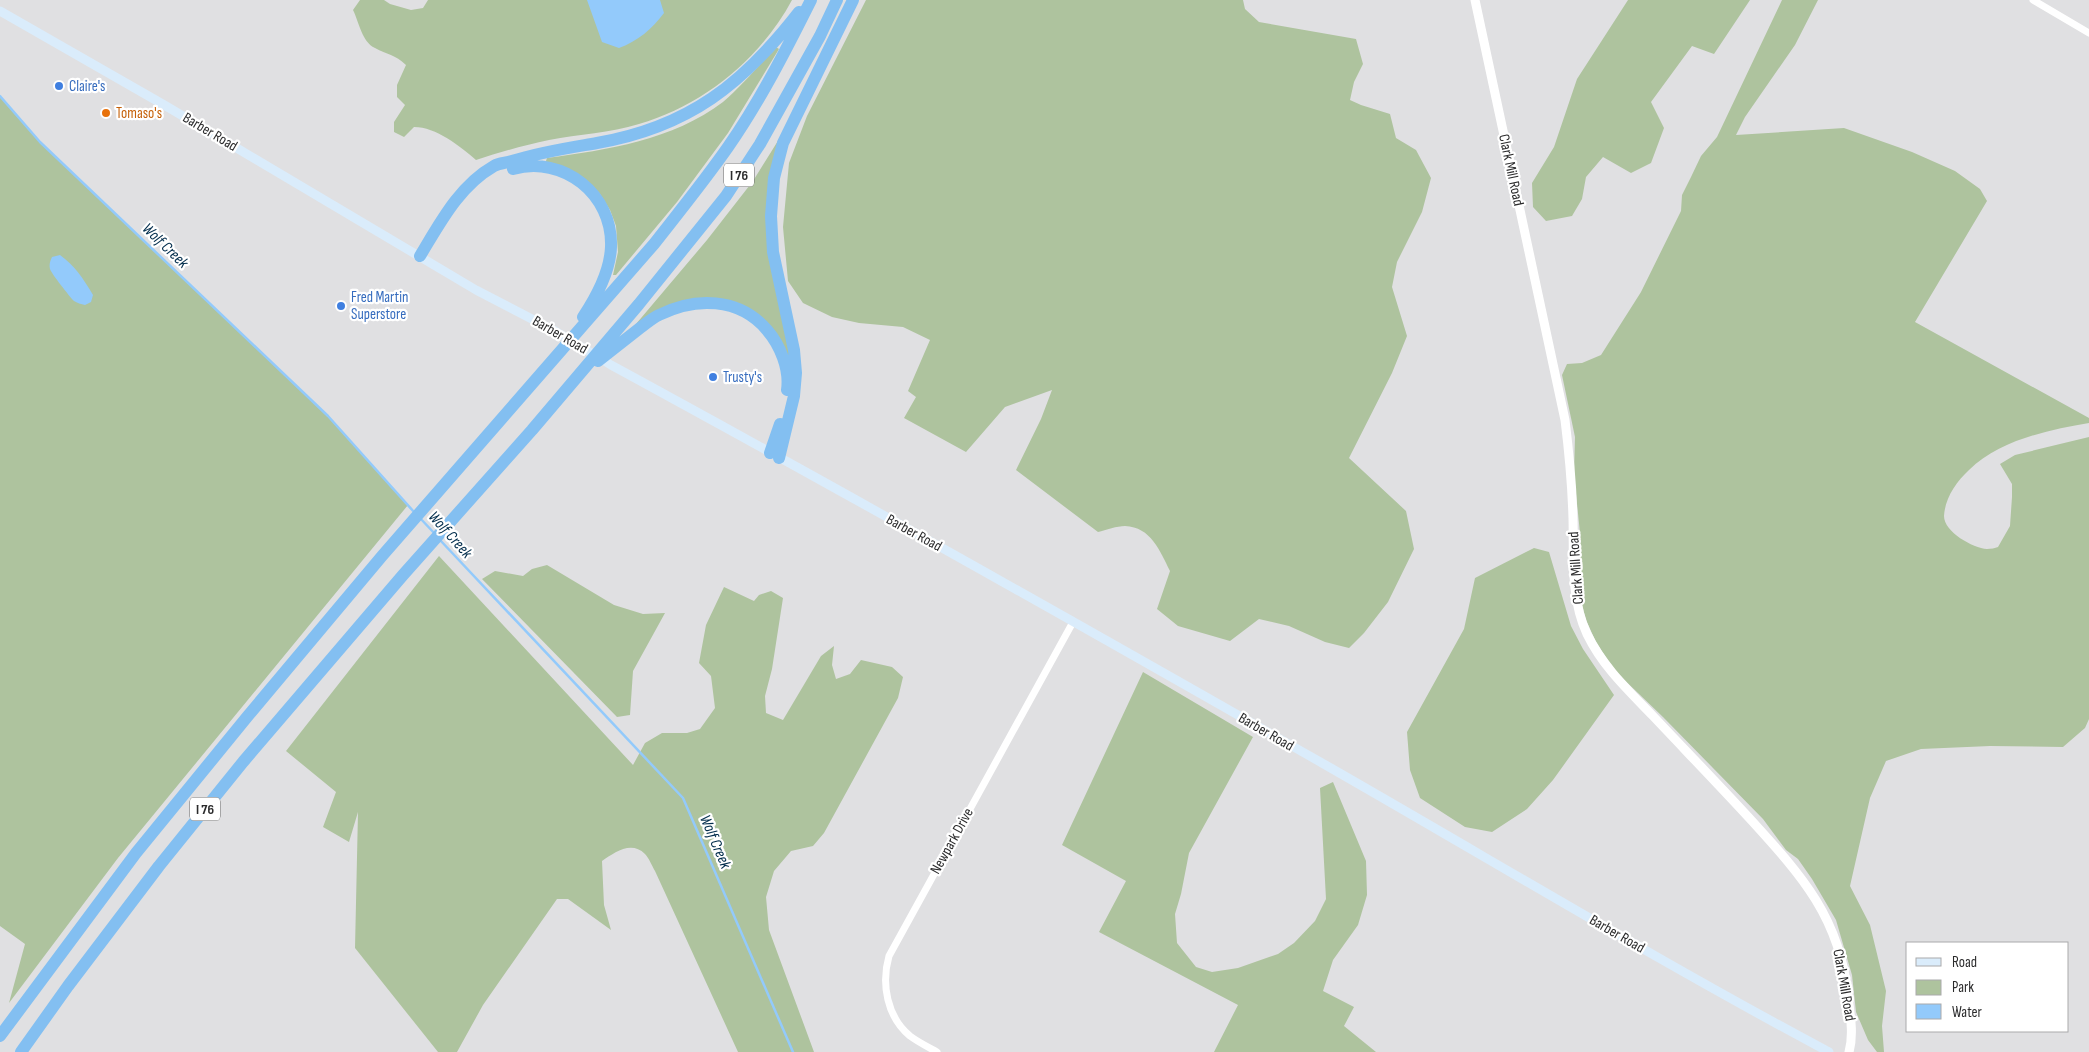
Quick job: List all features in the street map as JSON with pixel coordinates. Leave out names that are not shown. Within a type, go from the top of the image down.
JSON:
[{"type":"highway","points":[[423,258],[463,191],[496,165],[548,150],[625,137],[660,127],[688,114],[724,91],[744,74],[781,35],[809,0]]},
{"type":"highway","name":"I 76","points":[[0,1036],[138,850],[247,716],[382,556],[694,194],[729,145],[792,40],[809,0]]},
{"type":"highway","name":"I 76","points":[[21,1052],[68,986],[159,866],[243,762],[403,575],[576,378],[619,337],[726,196],[760,144],[820,36],[837,0]]},
{"type":"highway","points":[[774,455],[794,396],[796,373],[794,350],[773,252],[771,216],[774,178],[783,143],[853,0]]},
{"type":"highway","points":[[423,258],[459,208],[483,182],[499,173],[526,165],[545,166],[561,170],[579,180],[592,192],[604,213],[610,230],[611,248],[607,267],[587,317]]},
{"type":"highway","points":[[619,337],[658,315],[698,302],[719,303],[730,306],[756,319],[770,333],[778,346],[787,371],[788,386],[786,400],[774,455]]},
{"type":"main road","name":"Barber Road","points":[[0,11],[170,108],[476,290],[555,331],[612,365],[1073,622],[1466,845],[1735,1002],[1829,1052]]},
{"type":"street","name":"Clark Mill Road","points":[[1475,0],[1565,420],[1570,468],[1575,591],[1581,620],[1595,649],[1614,676],[1721,787],[1810,888],[1827,919],[1842,960],[1852,1031],[1849,1052]]},
{"type":"street","points":[[2033,0],[2089,33]]},
{"type":"street","name":"Newpark Drive","points":[[936,1052],[909,1036],[896,1020],[885,986],[885,971],[889,956],[1073,622]]},
{"type":"green space","points":[[360,0],[384,0],[390,4],[411,10],[423,8],[428,0],[792,0],[764,41],[747,60],[728,77],[686,105],[663,116],[628,127],[549,140],[476,160],[455,143],[431,130],[414,127],[404,137],[394,132],[394,122],[405,105],[397,97],[397,85],[406,65],[395,57],[375,48],[367,41],[353,10]]},
{"type":"green space","points":[[866,0],[1243,0],[1245,9],[1259,22],[1356,39],[1363,64],[1354,82],[1350,100],[1390,114],[1396,138],[1416,150],[1431,178],[1422,212],[1397,262],[1392,287],[1407,336],[1392,373],[1349,458],[1406,511],[1414,549],[1388,602],[1364,633],[1349,648],[1325,642],[1289,626],[1259,619],[1230,641],[1178,626],[1157,609],[1170,571],[1154,541],[1148,535],[1134,527],[1125,526],[1098,532],[1016,470],[1041,419],[1052,390],[1005,407],[966,452],[904,418],[916,397],[908,391],[930,340],[903,327],[859,323],[832,317],[803,303],[788,281],[783,227],[789,163],[807,116]]},
{"type":"green space","points":[[1628,0],[1750,0],[1714,54],[1692,46],[1651,102],[1664,128],[1651,163],[1631,173],[1603,157],[1586,177],[1582,199],[1572,216],[1546,221],[1533,207],[1532,183],[1554,147],[1577,79]]},
{"type":"green space","points":[[1782,0],[1818,0],[1795,45],[1745,117],[1736,135],[1844,128],[1912,152],[1955,171],[1980,189],[1987,201],[1915,322],[2089,418],[2089,423],[2041,433],[1995,451],[1964,475],[1946,503],[1945,522],[1954,533],[1974,546],[1988,549],[1998,547],[2010,526],[2012,497],[2012,484],[2000,464],[2015,455],[2089,437],[2089,719],[2085,728],[2063,747],[1990,746],[1921,749],[1886,761],[1870,798],[1850,886],[1870,925],[1886,991],[1882,1026],[1884,1052],[1877,1052],[1868,1040],[1856,1012],[1852,975],[1836,920],[1812,879],[1798,859],[1786,850],[1763,819],[1614,670],[1596,642],[1586,620],[1580,597],[1580,533],[1574,474],[1575,437],[1562,375],[1567,364],[1582,363],[1601,355],[1641,292],[1681,211],[1682,195],[1701,156],[1717,137]]},
{"type":"green space","points":[[776,47],[779,49],[728,133],[677,202],[616,275],[613,275],[618,252],[616,226],[610,210],[600,194],[545,164],[547,158],[616,147],[683,126],[723,102]]},
{"type":"green space","points":[[0,96],[40,142],[328,416],[408,505],[118,858],[9,1003],[25,944],[0,926]]},
{"type":"green space","points":[[781,136],[766,220],[792,362],[773,334],[711,298],[636,324],[707,240],[753,181]]},
{"type":"green space","points":[[1534,548],[1549,552],[1571,626],[1583,649],[1614,695],[1553,780],[1527,809],[1492,832],[1465,827],[1420,798],[1410,770],[1407,732],[1464,629],[1475,578]]},
{"type":"green space","points":[[439,556],[633,765],[645,743],[662,733],[687,733],[700,729],[715,708],[711,676],[699,663],[706,625],[724,587],[754,601],[759,595],[771,591],[783,598],[772,669],[765,696],[766,713],[783,720],[821,656],[834,646],[832,665],[836,679],[850,674],[861,660],[892,667],[903,677],[898,698],[824,833],[813,846],[791,851],[774,871],[766,897],[769,930],[814,1052],[738,1052],[655,871],[645,854],[634,848],[623,849],[602,861],[604,905],[611,930],[568,899],[557,899],[483,1005],[457,1052],[438,1052],[355,948],[358,812],[349,842],[323,827],[336,792],[286,751]]},
{"type":"green space","points":[[547,565],[614,605],[643,614],[665,613],[633,671],[630,715],[617,717],[482,579],[495,571],[523,576],[532,569]]},
{"type":"green space","points":[[1143,672],[1253,737],[1189,853],[1175,914],[1177,943],[1196,967],[1212,972],[1238,968],[1278,954],[1294,943],[1315,921],[1326,899],[1320,788],[1333,782],[1366,861],[1367,895],[1358,925],[1333,960],[1323,991],[1354,1007],[1344,1026],[1376,1052],[1214,1052],[1238,1005],[1099,932],[1126,881],[1062,845]]},
{"type":"water","points":[[587,0],[660,0],[664,13],[644,34],[619,48],[602,42]]},
{"type":"water","points":[[60,255],[86,283],[93,295],[91,302],[85,305],[74,301],[50,269],[52,257]]},
{"type":"waterway","name":"Wolf Creek","points":[[0,96],[40,142],[328,416],[414,512]]},
{"type":"waterway","name":"Wolf Creek","points":[[420,518],[435,534]]},
{"type":"waterway","name":"Wolf Creek","points":[[440,540],[683,798],[793,1052]]},
{"type":"place","name":"Claire's","points":[[59,86]]},
{"type":"place","name":"Tomaso's","points":[[106,113]]},
{"type":"place","name":"Fred Martin Superstore","points":[[341,306]]},
{"type":"place","name":"Trusty's","points":[[713,377]]}]
